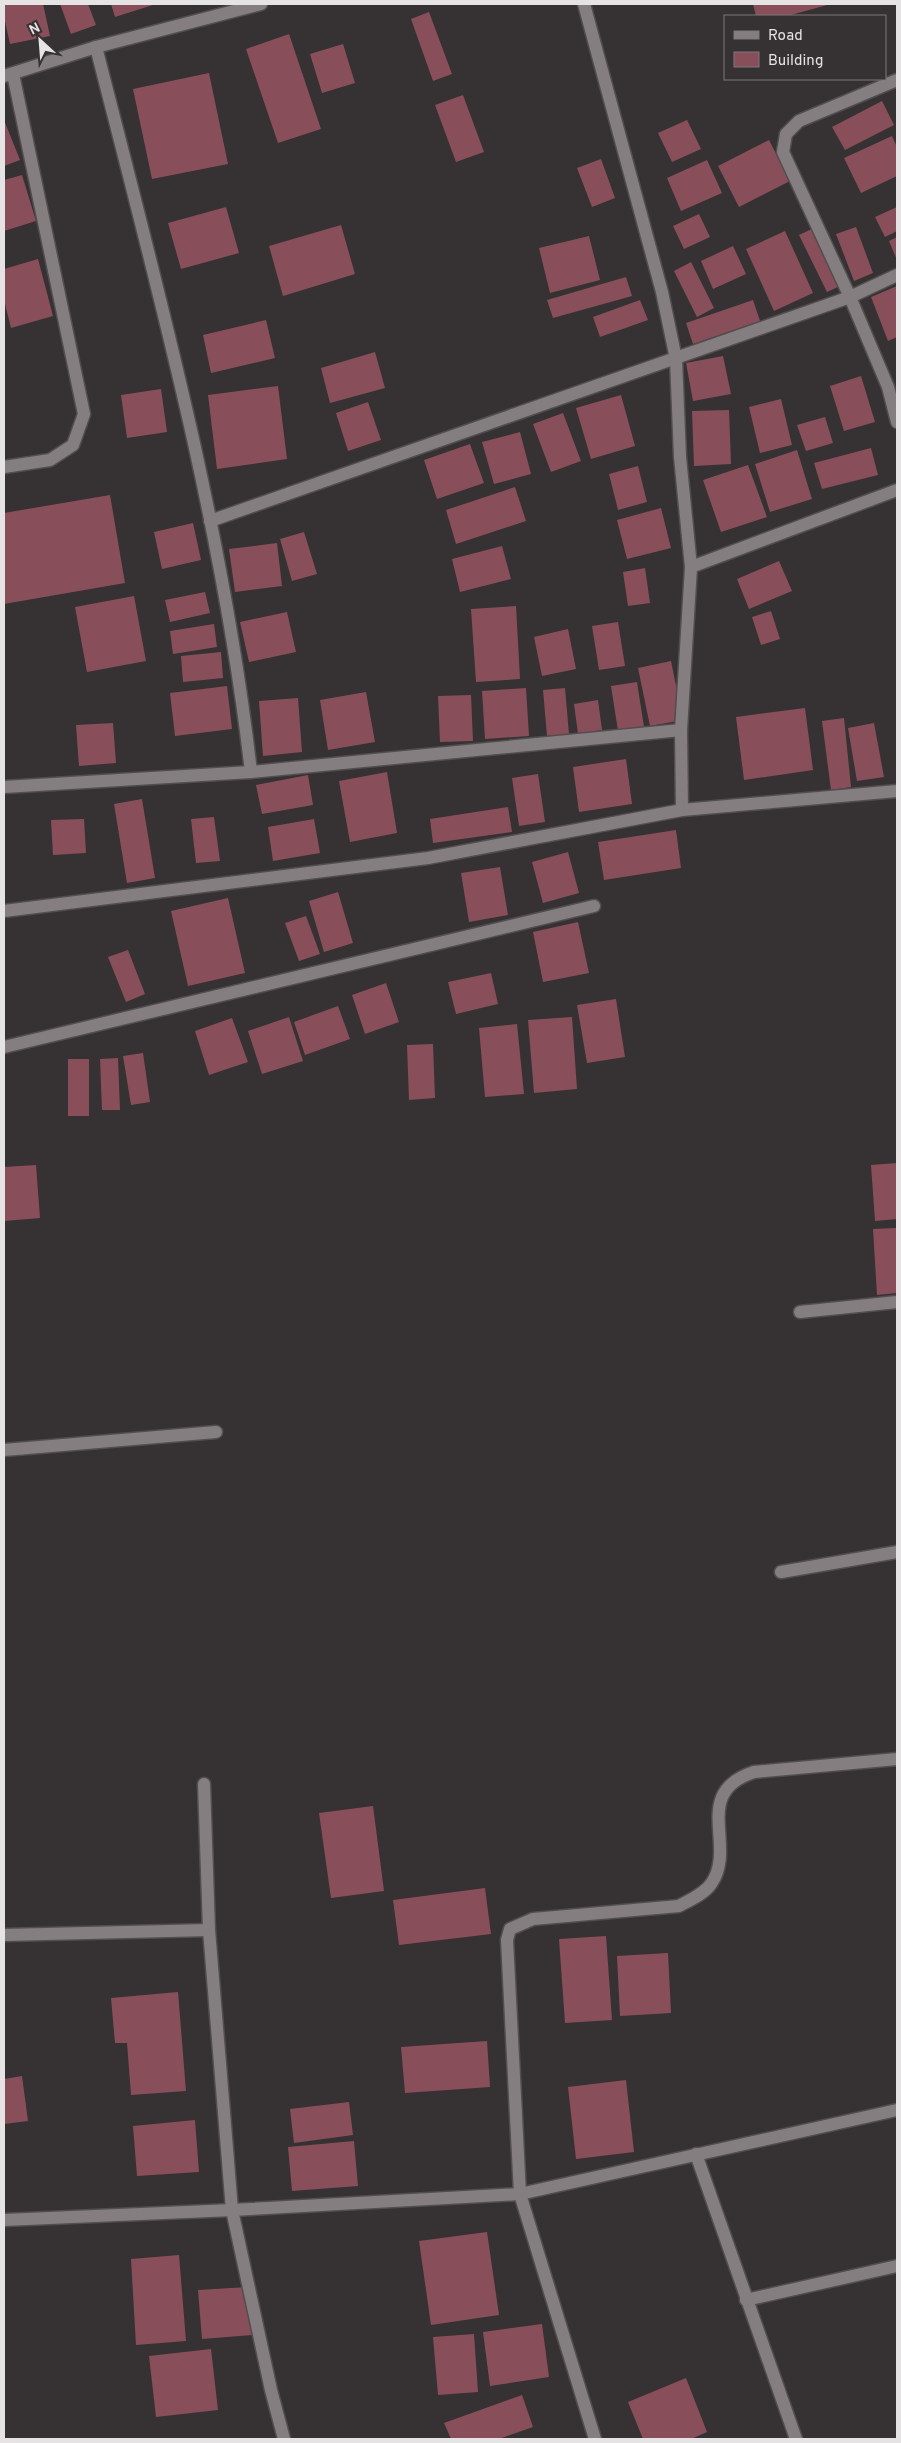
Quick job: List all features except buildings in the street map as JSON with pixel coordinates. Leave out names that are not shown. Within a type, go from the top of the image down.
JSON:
[{"type":"street","points":[[4,467],[50,460],[73,445],[84,414],[8,75],[96,47],[262,4]]},
{"type":"street","points":[[584,4],[660,282],[676,359],[680,457],[691,567],[681,730],[682,810]]},
{"type":"street","points":[[96,47],[162,304],[210,521],[242,692],[251,772]]},
{"type":"street","points":[[897,80],[799,121],[786,134],[783,152],[850,297],[888,387],[897,422]]},
{"type":"street","points":[[210,521],[850,297],[897,275]]},
{"type":"street","points":[[691,567],[897,490]]},
{"type":"street","points":[[4,787],[251,772],[681,730]]},
{"type":"street","points":[[4,911],[428,858],[682,810],[897,791]]},
{"type":"street","points":[[4,1047],[594,906]]},
{"type":"street","points":[[800,1312],[897,1302]]},
{"type":"street","points":[[4,1450],[216,1432]]},
{"type":"street","points":[[781,1572],[897,1552]]},
{"type":"street","points":[[595,2439],[520,2194],[507,1940],[510,1929],[533,1919],[680,1906],[698,1896],[711,1884],[718,1868],[720,1799],[728,1786],[738,1777],[754,1772],[897,1759]]},
{"type":"street","points":[[204,1784],[209,1930],[232,2210],[271,2390],[284,2439]]},
{"type":"street","points":[[4,1935],[209,1930]]},
{"type":"street","points":[[4,2220],[520,2194],[897,2110]]},
{"type":"street","points":[[696,2154],[796,2439]]},
{"type":"street","points":[[746,2300],[897,2266]]}]
